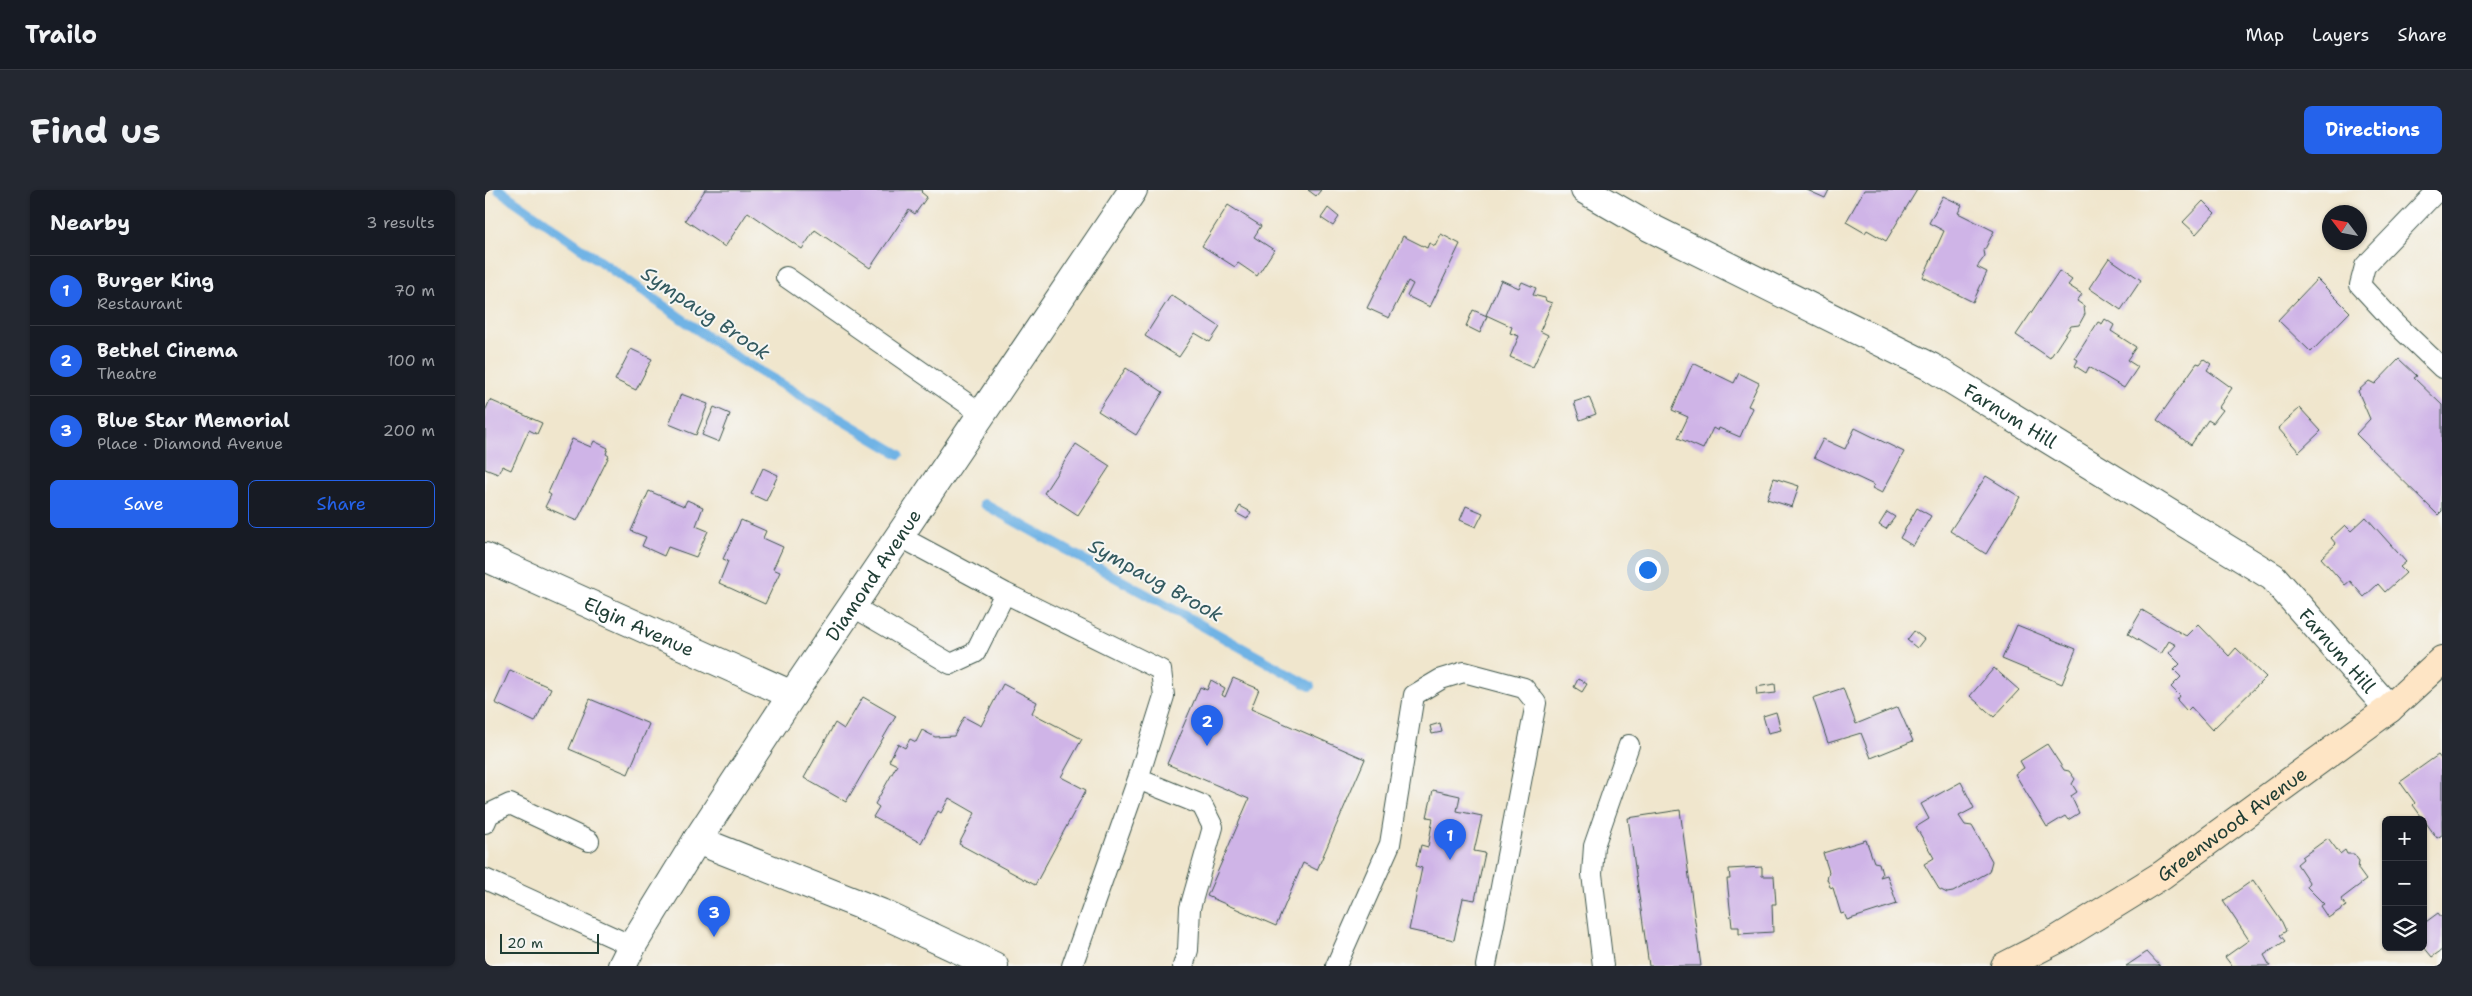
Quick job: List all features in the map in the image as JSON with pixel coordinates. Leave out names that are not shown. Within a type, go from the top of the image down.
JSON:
[{"type":"main road","name":"Greenwood Avenue","points":[[2005,966],[2060,938],[2161,875],[2389,709],[2442,660]]},
{"type":"street","name":"Diamond Avenue","points":[[627,956],[697,840],[792,695],[1133,190]]},
{"type":"street","name":"Farnum Hill","points":[[1585,190],[1649,227],[1931,367],[2273,577],[2389,709]]},
{"type":"street","name":"Elgin Avenue","points":[[485,557],[792,695]]},
{"type":"street","points":[[697,840],[881,913],[994,966]]},
{"type":"lane","points":[[2438,190],[2365,266],[2360,285],[2395,323],[2442,368]]},
{"type":"lane","points":[[785,277],[982,414]]},
{"type":"lane","points":[[899,536],[1005,593],[1161,670],[1164,696],[1139,779],[1072,966]]},
{"type":"lane","points":[[852,606],[951,664],[975,653],[1005,593]]},
{"type":"lane","points":[[1336,966],[1390,844],[1414,695],[1441,679],[1464,672],[1524,688],[1536,704],[1486,966]]},
{"type":"lane","points":[[1603,966],[1592,874],[1594,846],[1629,745]]},
{"type":"lane","points":[[1139,779],[1202,805],[1213,827],[1190,908],[1188,950],[1183,966]]},
{"type":"lane","points":[[485,823],[489,814],[510,804],[589,841]]},
{"type":"lane","points":[[485,879],[627,956]]},
{"type":"building","points":[[705,190],[923,190],[921,192],[927,197],[915,214],[909,210],[870,268],[815,230],[802,249],[748,212],[725,247],[685,220]]},
{"type":"building","points":[[1308,190],[1321,190],[1316,196]]},
{"type":"building","points":[[1807,190],[1829,190],[1825,198]]},
{"type":"building","points":[[1864,190],[1917,190],[1886,241],[1867,230],[1865,233],[1846,222]]},
{"type":"building","points":[[1943,196],[1962,205],[1958,213],[1994,231],[1984,251],[1985,256],[1977,267],[1987,272],[1973,302],[1923,277],[1944,231],[1929,223]]},
{"type":"building","points":[[2203,201],[2215,213],[2196,234],[2183,222]]},
{"type":"building","points":[[1228,205],[1261,226],[1254,237],[1274,250],[1257,276],[1238,263],[1235,267],[1202,246]]},
{"type":"building","points":[[1328,208],[1339,217],[1333,226],[1321,218]]},
{"type":"building","points":[[1441,234],[1460,244],[1430,307],[1407,296],[1413,284],[1408,281],[1389,318],[1367,308],[1403,236],[1427,248],[1429,243],[1435,246]]},
{"type":"building","points":[[2109,258],[2141,280],[2121,310],[2089,288]]},
{"type":"building","points":[[2059,271],[2072,280],[2068,285],[2082,294],[2077,301],[2084,306],[2085,314],[2079,325],[2071,326],[2050,358],[2016,335]]},
{"type":"building","points":[[2317,279],[2350,312],[2311,352],[2278,320]]},
{"type":"building","points":[[1501,280],[1519,288],[1522,282],[1536,288],[1533,295],[1545,298],[1546,301],[1552,303],[1540,331],[1548,335],[1533,367],[1510,357],[1519,336],[1510,333],[1512,327],[1486,315]]},
{"type":"building","points":[[1171,295],[1220,327],[1210,342],[1195,333],[1179,357],[1145,336]]},
{"type":"building","points":[[1473,310],[1487,316],[1480,333],[1466,326]]},
{"type":"building","points":[[2105,319],[2114,325],[2111,331],[2136,347],[2127,360],[2138,367],[2124,388],[2089,367],[2086,373],[2075,366],[2078,360],[2075,358],[2098,322],[2102,324]]},
{"type":"building","points":[[631,349],[652,359],[636,390],[615,380]]},
{"type":"building","points":[[2204,359],[2211,364],[2207,370],[2232,388],[2219,407],[2223,410],[2213,423],[2208,420],[2191,445],[2157,420],[2197,363],[2200,364]]},
{"type":"building","points":[[2399,359],[2417,376],[2414,378],[2442,405],[2442,511],[2438,515],[2356,434],[2370,419],[2358,391],[2369,381],[2375,384]]},
{"type":"building","points":[[1693,363],[1734,383],[1739,373],[1759,383],[1748,406],[1753,408],[1740,437],[1719,428],[1718,431],[1713,428],[1703,449],[1678,438],[1688,417],[1672,410]]},
{"type":"building","points":[[1126,368],[1163,392],[1136,435],[1098,411]]},
{"type":"building","points":[[681,394],[708,404],[696,435],[669,424]]},
{"type":"building","points":[[1589,397],[1596,414],[1580,420],[1574,402]]},
{"type":"building","points":[[490,400],[542,423],[537,434],[529,430],[511,470],[502,466],[498,474],[485,469],[485,411]]},
{"type":"building","points":[[714,407],[730,414],[719,442],[702,435]]},
{"type":"building","points":[[2300,408],[2321,431],[2299,452],[2278,428]]},
{"type":"building","points":[[1855,428],[1904,452],[1882,493],[1872,488],[1874,485],[1814,457],[1823,439],[1845,449]]},
{"type":"building","points":[[572,439],[591,447],[594,441],[608,448],[606,454],[609,456],[577,521],[545,507],[551,495],[548,493]]},
{"type":"building","points":[[1076,444],[1110,466],[1078,515],[1044,493]]},
{"type":"building","points":[[763,468],[778,475],[766,501],[751,494]]},
{"type":"building","points":[[1986,476],[2020,497],[1986,554],[1950,531]]},
{"type":"building","points":[[1774,478],[1799,486],[1792,507],[1767,499]]},
{"type":"building","points":[[649,491],[684,506],[687,500],[703,507],[696,526],[708,531],[696,557],[668,547],[664,556],[642,546],[646,537],[631,531]]},
{"type":"building","points":[[1240,506],[1251,512],[1247,519],[1236,513]]},
{"type":"building","points":[[1466,506],[1483,513],[1476,527],[1460,520]]},
{"type":"building","points":[[1917,508],[1931,516],[1913,546],[1900,538]]},
{"type":"building","points":[[1887,512],[1895,517],[1886,529],[1879,525]]},
{"type":"building","points":[[2366,517],[2406,562],[2400,567],[2406,573],[2385,592],[2378,584],[2364,597],[2350,581],[2345,585],[2321,558],[2336,544],[2331,538],[2345,525],[2351,531]]},
{"type":"building","points":[[741,520],[766,531],[763,538],[783,547],[773,569],[780,572],[765,604],[719,583],[728,561],[723,559]]},
{"type":"building","points":[[2142,610],[2186,636],[2198,624],[2229,656],[2236,648],[2266,677],[2212,730],[2191,707],[2187,711],[2177,700],[2180,696],[2171,687],[2181,677],[2174,670],[2180,664],[2169,653],[2176,645],[2169,641],[2161,654],[2128,634]]},
{"type":"building","points":[[2017,625],[2076,649],[2062,684],[2002,659]]},
{"type":"building","points":[[1914,631],[1924,639],[1917,648],[1907,640]]},
{"type":"building","points":[[1994,668],[2019,690],[1994,717],[1970,696]]},
{"type":"building","points":[[510,670],[551,688],[535,722],[495,703]]},
{"type":"building","points":[[1233,678],[1259,689],[1251,709],[1365,759],[1317,870],[1303,863],[1276,926],[1207,896],[1249,799],[1167,764],[1200,687],[1207,690],[1211,680],[1225,688],[1222,695],[1225,697]]},
{"type":"building","points":[[1578,679],[1587,684],[1582,692],[1574,687]]},
{"type":"building","points":[[1003,684],[1037,702],[1032,713],[1082,739],[1061,777],[1086,790],[1035,885],[959,844],[975,813],[949,798],[941,813],[938,811],[921,843],[873,817],[879,807],[875,804],[897,765],[889,761],[898,744],[905,748],[910,739],[916,742],[922,730],[935,737],[954,736],[964,717],[981,726]]},
{"type":"building","points":[[1775,684],[1776,693],[1757,695],[1756,687]]},
{"type":"building","points":[[1843,688],[1856,724],[1898,707],[1913,741],[1871,758],[1861,733],[1828,743],[1813,698]]},
{"type":"building","points":[[863,697],[896,716],[846,802],[804,778],[835,723],[844,729]]},
{"type":"building","points":[[590,699],[649,724],[628,774],[569,749]]},
{"type":"building","points":[[1776,712],[1781,730],[1768,733],[1763,716]]},
{"type":"building","points":[[1440,723],[1442,732],[1432,734],[1430,726]]},
{"type":"building","points":[[2047,744],[2064,770],[2069,771],[2075,779],[2072,784],[2077,792],[2071,796],[2079,813],[2068,820],[2065,816],[2047,827],[2015,774],[2024,768],[2020,761]]},
{"type":"building","points":[[2438,755],[2442,760],[2442,835],[2437,838],[2427,824],[2427,816],[2421,816],[2413,805],[2415,803],[2400,782]]},
{"type":"building","points":[[1961,782],[1974,808],[1959,816],[1965,825],[1972,826],[1992,861],[1989,872],[1953,892],[1947,893],[1939,889],[1924,864],[1934,858],[1916,827],[1929,819],[1921,804]]},
{"type":"building","points":[[1433,790],[1460,796],[1457,811],[1482,816],[1474,851],[1485,853],[1475,900],[1463,898],[1454,940],[1409,930],[1422,868],[1416,866],[1421,845],[1428,847],[1433,818],[1427,817]]},
{"type":"building","points":[[1680,810],[1701,966],[1649,966],[1628,818]]},
{"type":"building","points":[[2328,838],[2340,854],[2345,850],[2347,854],[2354,854],[2359,861],[2358,869],[2366,880],[2341,899],[2346,906],[2328,918],[2320,906],[2324,904],[2307,887],[2309,882],[2297,864],[2303,859],[2302,857]]},
{"type":"building","points":[[1866,840],[1874,862],[1879,863],[1882,874],[1880,877],[1887,875],[1897,904],[1847,920],[1844,913],[1841,914],[1833,888],[1830,887],[1827,879],[1829,872],[1823,853]]},
{"type":"building","points":[[1762,867],[1762,876],[1774,876],[1776,904],[1772,904],[1773,932],[1739,934],[1739,927],[1732,927],[1727,879],[1730,879],[1729,869]]},
{"type":"building","points":[[2253,880],[2282,922],[2286,931],[2280,935],[2285,941],[2264,955],[2270,966],[2232,966],[2225,957],[2249,940],[2223,901]]},
{"type":"building","points":[[2438,913],[2442,918],[2442,950],[2432,957],[2427,951],[2427,921]]},
{"type":"building","points":[[2147,952],[2160,966],[2126,966]]},
{"type":"waterway","name":"Sympaug Brook","points":[[499,190],[739,359],[899,454]]},
{"type":"waterway","name":"Sympaug Brook","points":[[984,504],[1310,686]]},
{"type":"place","name":"Bethel Cinema","points":[[1207,746]]},
{"type":"place","name":"Burger King","points":[[1450,860]]},
{"type":"place","name":"Blue Star Memorial","points":[[714,937]]}]
